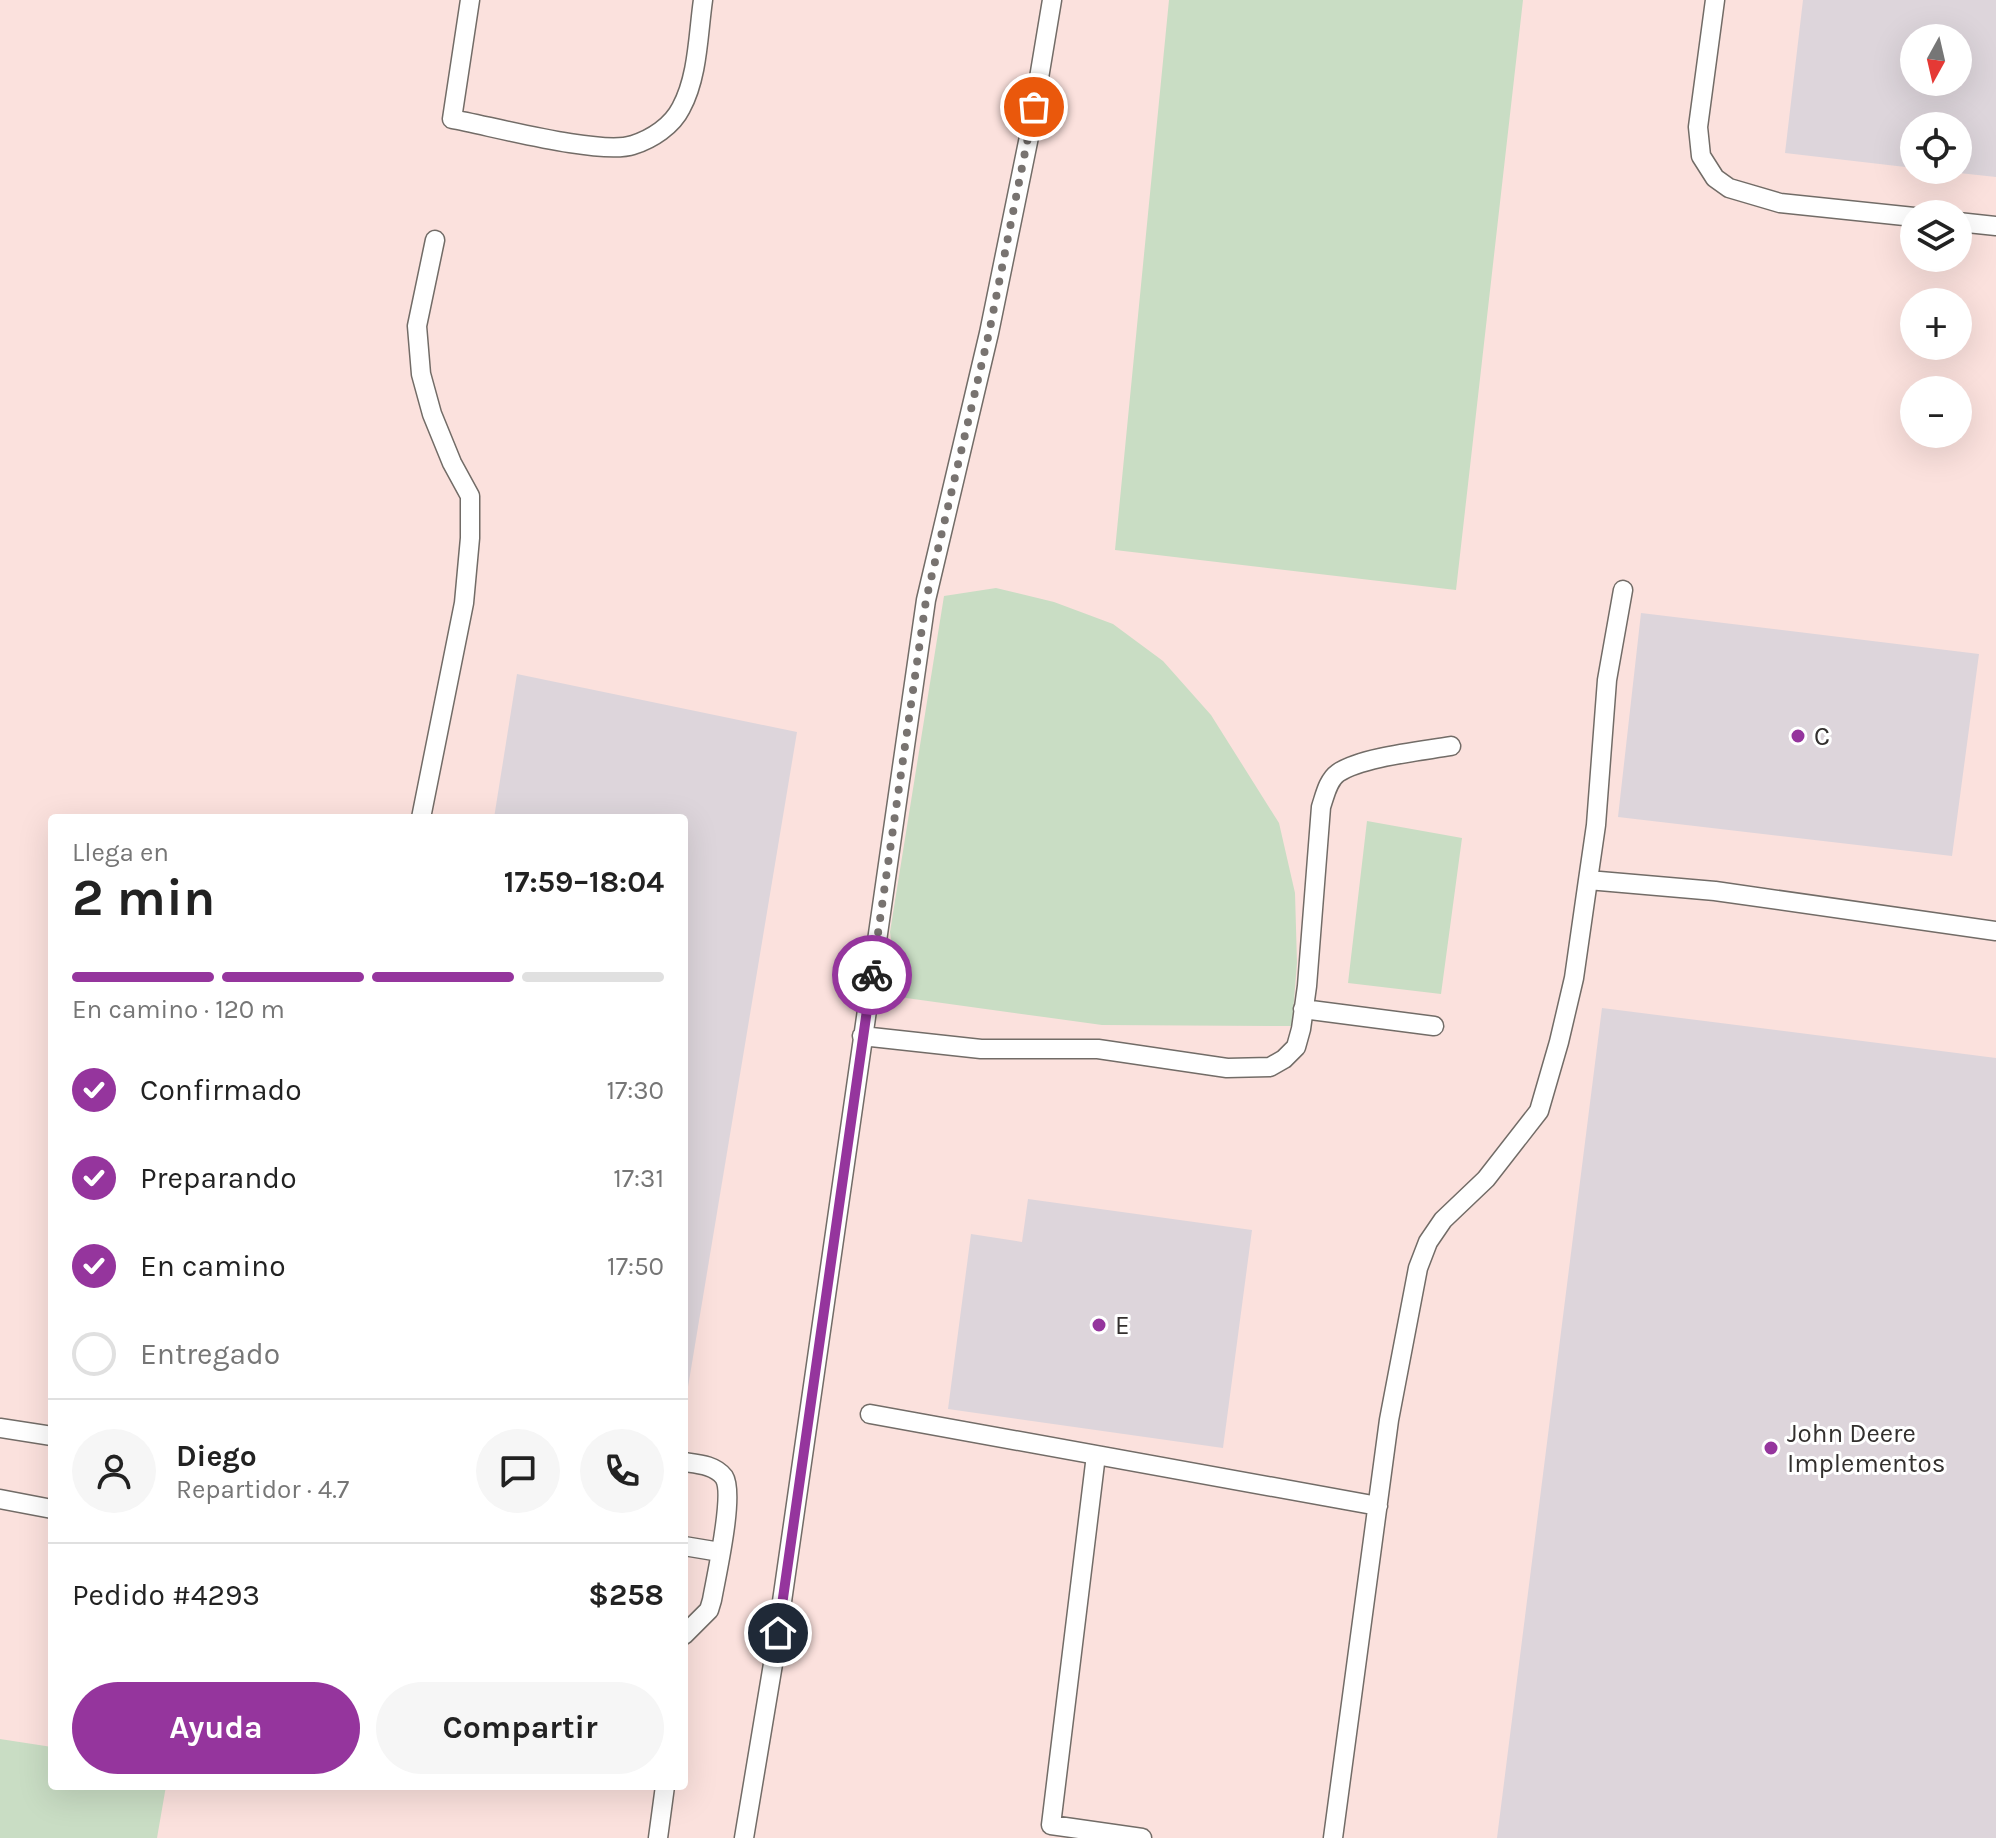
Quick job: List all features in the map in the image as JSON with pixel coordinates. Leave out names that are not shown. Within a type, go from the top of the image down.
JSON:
[{"type":"lane","points":[[470,0],[452,119],[600,148],[631,146],[659,133],[680,110],[691,81],[703,0]]},
{"type":"lane","points":[[744,1838],[773,1664],[926,600],[989,333],[1030,132],[1052,0]]},
{"type":"lane","points":[[1715,0],[1698,127],[1701,156],[1715,178],[1739,192],[1780,203],[1900,216]]},
{"type":"lane","points":[[1972,223],[1996,226]]},
{"type":"lane","points":[[422,814],[464,603],[470,538],[470,496],[452,463],[432,414],[421,374],[417,326],[435,240]]},
{"type":"lane","points":[[1333,1838],[1389,1420],[1418,1268],[1428,1242],[1443,1220],[1486,1179],[1539,1111],[1574,978],[1596,825],[1607,680],[1623,590]]},
{"type":"lane","points":[[862,1036],[981,1049],[1098,1049],[1227,1068],[1270,1067],[1296,1047],[1303,1009],[1321,807],[1327,787],[1337,774],[1360,763],[1451,746]]},
{"type":"lane","points":[[1588,880],[1715,891],[1996,931]]},
{"type":"lane","points":[[1303,1009],[1434,1026]]},
{"type":"lane","points":[[870,1414],[1378,1506]]},
{"type":"lane","points":[[0,1428],[48,1435]]},
{"type":"lane","points":[[1096,1455],[1051,1825],[1142,1838]]},
{"type":"lane","points":[[688,1463],[715,1469],[728,1486],[709,1610],[688,1636]]},
{"type":"lane","points":[[0,1499],[48,1508]]},
{"type":"lane","points":[[688,1547],[720,1552]]},
{"type":"lane","points":[[658,1838],[664,1790]]},
{"type":"shaded area","points":[[0,0],[1996,0],[1996,1838],[0,1838]]},
{"type":"green space","points":[[1169,0],[1523,0],[1456,590],[1115,550]]},
{"type":"green space","points":[[996,588],[1054,602],[1113,624],[1163,661],[1211,715],[1279,823],[1295,893],[1297,963],[1292,1026],[1102,1025],[899,997],[890,932],[944,596]]},
{"type":"green space","points":[[1367,821],[1462,838],[1441,994],[1348,983]]},
{"type":"green space","points":[[0,1739],[48,1746],[48,1790],[165,1790],[157,1838],[0,1838]]},
{"type":"building","points":[[1803,0],[1996,0],[1996,177],[1972,174],[1972,112],[1900,112],[1900,166],[1785,153]]},
{"type":"building","name":"C","points":[[1641,613],[1979,654],[1952,856],[1618,817]]},
{"type":"building","points":[[517,674],[797,732],[688,1387],[688,814],[495,814]]},
{"type":"building","name":"John Deere Implementos","points":[[1602,1008],[1996,1058],[1996,1838],[1497,1838]]},
{"type":"building","name":"E","points":[[1028,1199],[1252,1230],[1223,1448],[948,1409],[971,1234],[1022,1242]]},
{"type":"way so far","points":[[872,975],[926,600],[989,333],[1034,107]]},
{"type":"place","name":"C","points":[[1798,736]]},
{"type":"place","name":"E","points":[[1099,1325]]},
{"type":"place","name":"John Deere Implementos","points":[[1771,1448]]},
{"type":"route","points":[[778,1633],[872,975]]}]
